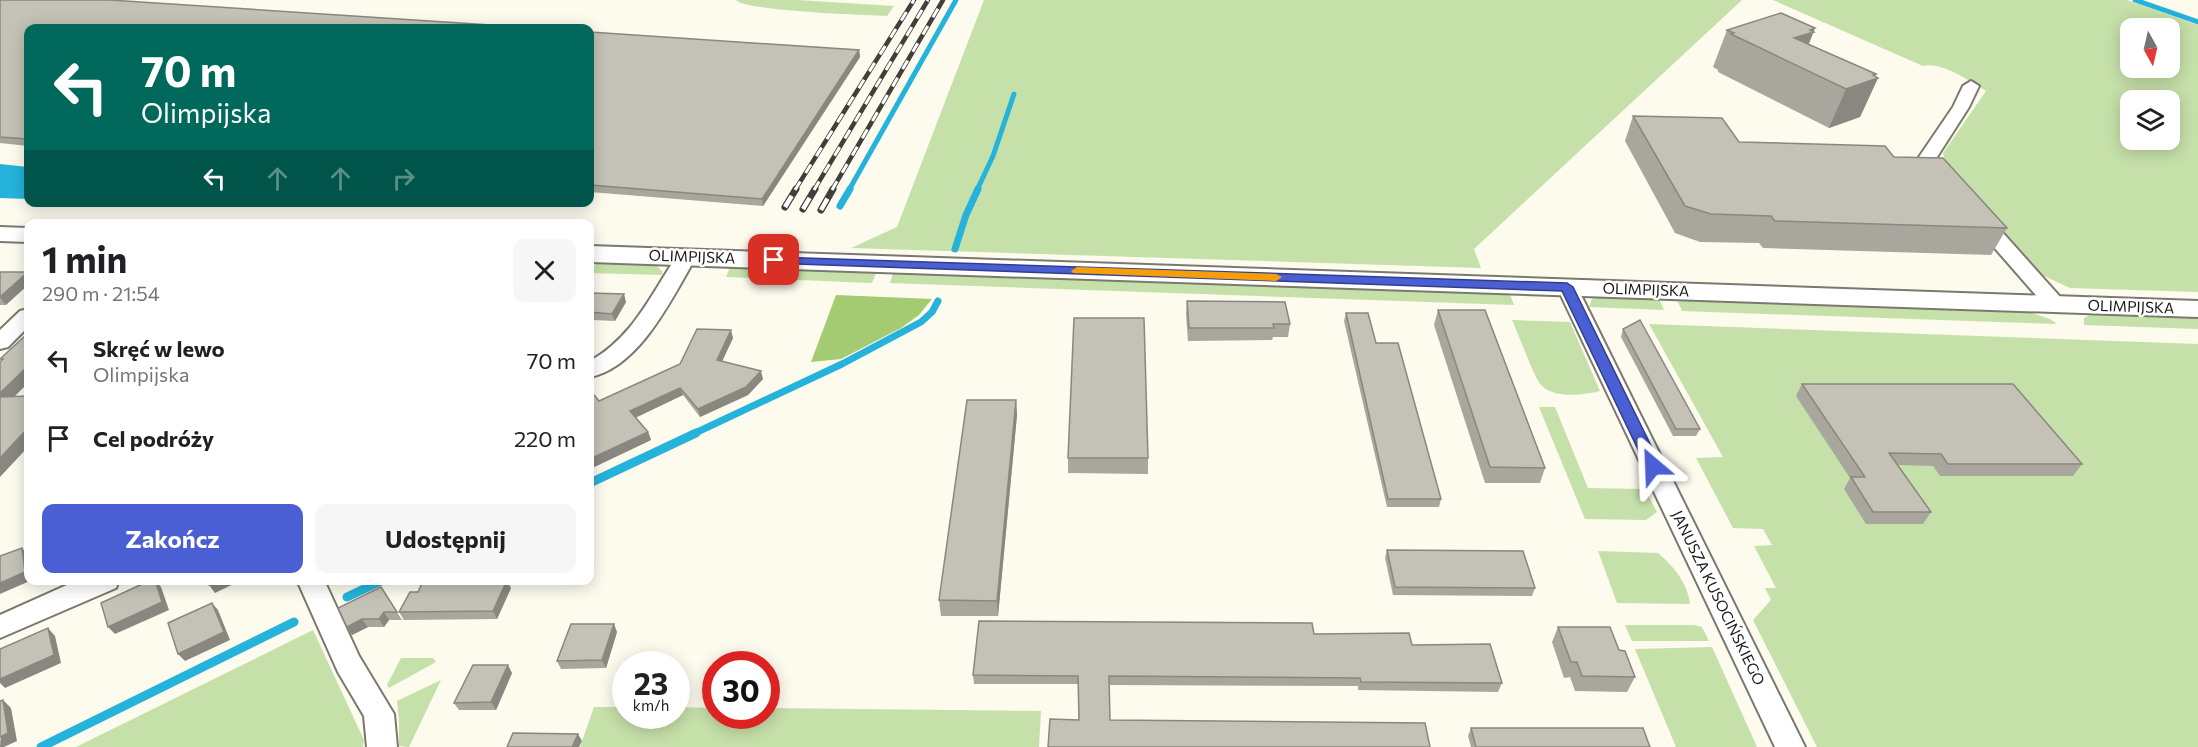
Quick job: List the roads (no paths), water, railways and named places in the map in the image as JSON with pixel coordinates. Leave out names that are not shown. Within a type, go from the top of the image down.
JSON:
[{"type":"street","points":[[1971,86],[1928,157],[1929,162],[2055,304]]},
{"type":"street","points":[[0,234],[24,235]]},
{"type":"street","name":"OLIMPIJSKA","points":[[594,254],[2198,309]]},
{"type":"street","points":[[594,367],[618,353],[634,339],[686,257]]},
{"type":"street","name":"JANUSZA KUSOCIŃSKIEGO","points":[[1567,287],[1790,747]]},
{"type":"street","points":[[0,342],[24,320]]},
{"type":"street","points":[[0,627],[95,585]]},
{"type":"street","points":[[312,585],[348,663],[379,714],[382,747]]},
{"type":"water","points":[[0,164],[24,167],[24,199],[0,198]]},
{"type":"waterway","points":[[849,190],[956,0]]},
{"type":"waterway","points":[[2135,0],[2198,22]]},
{"type":"waterway","points":[[977,190],[993,156],[1014,94]]},
{"type":"waterway","points":[[840,206],[850,189]]},
{"type":"waterway","points":[[955,249],[966,215],[978,189]]},
{"type":"waterway","points":[[693,434],[842,364],[921,322],[932,312],[938,301]]},
{"type":"waterway","points":[[594,481],[696,433]]},
{"type":"waterway","points":[[347,597],[372,585]]},
{"type":"waterway","points":[[41,747],[294,622]]},
{"type":"railway","points":[[795,190],[914,0]]},
{"type":"railway","points":[[814,190],[928,0]]},
{"type":"railway","points":[[832,190],[943,0]]},
{"type":"railway","points":[[785,207],[796,189]]},
{"type":"railway","points":[[803,209],[815,189]]},
{"type":"railway","points":[[821,210],[833,189]]}]
